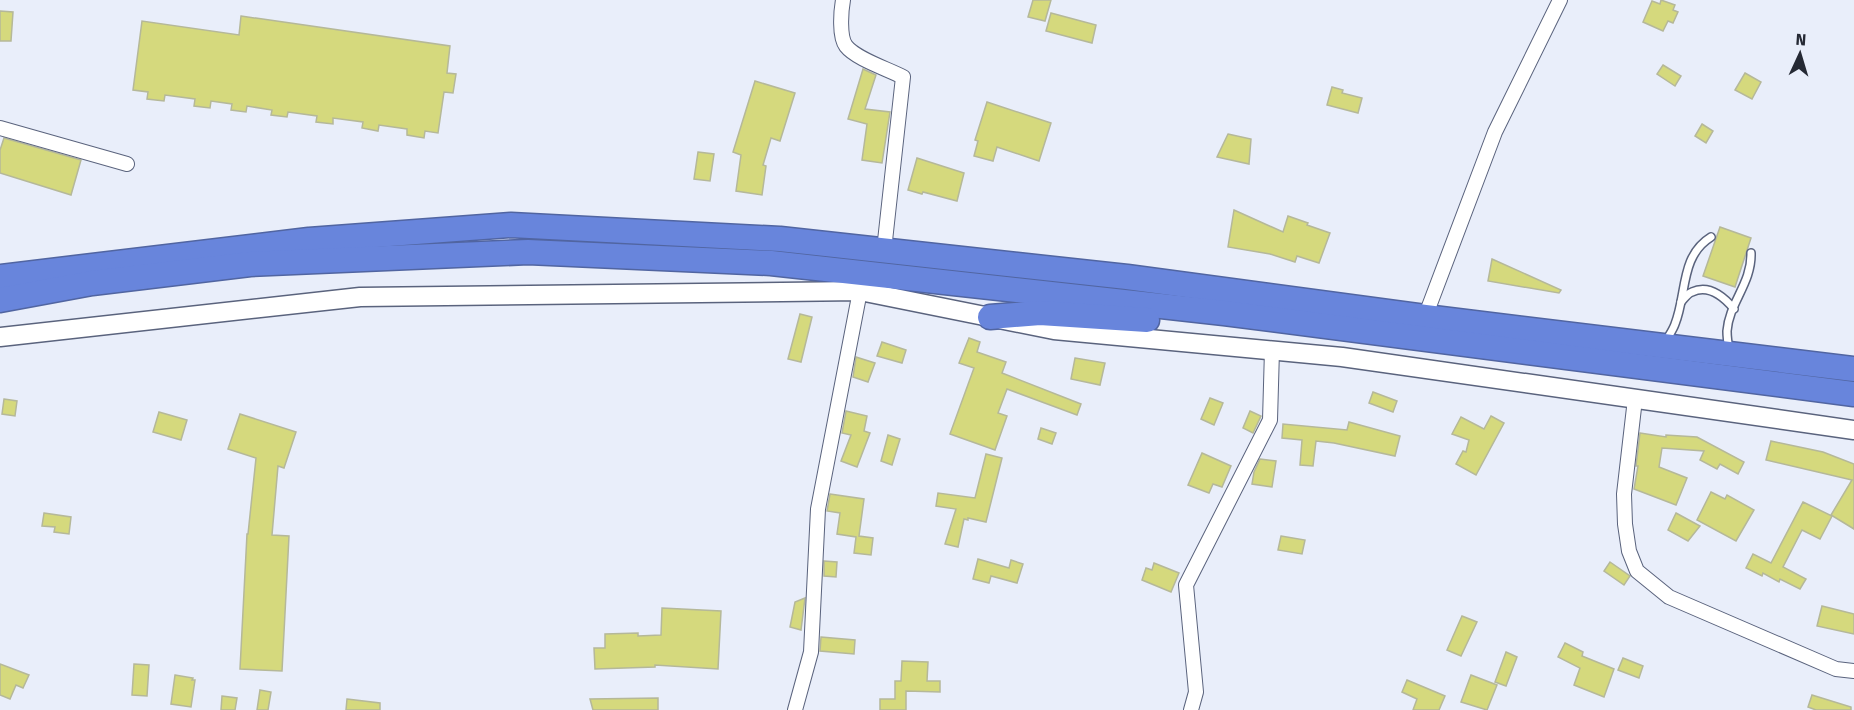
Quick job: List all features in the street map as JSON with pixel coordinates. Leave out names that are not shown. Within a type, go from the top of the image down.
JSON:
[{"type":"highway","points":[[0,277],[309,240],[511,225],[780,239],[884,250],[1126,277],[1425,317],[1854,369]]},
{"type":"highway","points":[[0,300],[92,283],[250,264],[528,252],[771,263],[1224,313],[1847,394]]},
{"type":"highway","points":[[990,317],[1040,313],[1151,320],[1224,313]]},
{"type":"street","points":[[843,0],[840,15],[844,44],[854,54],[903,76],[884,250]]},
{"type":"street","points":[[1425,317],[1495,132],[1560,0]]},
{"type":"street","points":[[0,128],[127,164]]},
{"type":"street","points":[[795,710],[811,652],[818,509],[860,291]]},
{"type":"street","points":[[0,338],[360,297],[860,291],[1054,330],[1342,357],[1854,430]]},
{"type":"street","points":[[1191,710],[1196,692],[1186,585],[1270,420],[1272,350]]},
{"type":"street","points":[[1635,399],[1624,494],[1629,551],[1637,571],[1669,597],[1836,669],[1854,671]]},
{"type":"lane","points":[[1663,346],[1675,325],[1689,261],[1702,243],[1711,237]]},
{"type":"lane","points":[[1730,354],[1727,330],[1752,266],[1751,253]]},
{"type":"lane","points":[[1681,302],[1691,292],[1706,289],[1719,294],[1734,309]]},
{"type":"building","points":[[1033,0],[1051,0],[1045,21],[1028,17]]},
{"type":"building","points":[[1661,0],[1675,5],[1673,10],[1678,12],[1673,23],[1668,21],[1663,31],[1643,22],[1652,1],[1660,4]]},
{"type":"building","points":[[0,11],[13,12],[11,41],[0,41]]},
{"type":"building","points":[[1051,13],[1096,25],[1092,43],[1046,31]]},
{"type":"building","points":[[241,16],[450,46],[447,73],[456,74],[453,93],[444,92],[438,133],[425,131],[424,138],[407,135],[407,129],[379,125],[378,131],[362,128],[363,122],[333,118],[333,124],[316,122],[317,116],[288,112],[287,117],[271,115],[272,110],[247,106],[246,112],[231,110],[232,104],[211,101],[210,108],[194,106],[195,99],[165,95],[164,101],[147,99],[148,92],[133,90],[142,21],[239,35]]},
{"type":"building","points":[[1663,65],[1681,76],[1675,86],[1657,74]]},
{"type":"building","points":[[863,69],[876,75],[865,109],[890,112],[882,163],[862,160],[867,124],[848,119]]},
{"type":"building","points":[[1745,73],[1761,82],[1752,99],[1735,90]]},
{"type":"building","points":[[755,81],[795,93],[780,141],[771,138],[763,165],[766,166],[762,195],[736,191],[741,155],[733,152]]},
{"type":"building","points":[[1332,87],[1343,90],[1342,93],[1362,98],[1358,113],[1327,105]]},
{"type":"building","points":[[987,102],[1051,123],[1039,161],[997,147],[993,161],[974,156],[978,141],[975,140]]},
{"type":"building","points":[[1702,124],[1713,131],[1706,143],[1695,136]]},
{"type":"building","points":[[1228,134],[1251,139],[1249,164],[1217,157]]},
{"type":"building","points":[[4,138],[81,160],[71,195],[0,173],[0,150]]},
{"type":"building","points":[[698,152],[714,154],[710,181],[694,179]]},
{"type":"building","points":[[917,158],[964,173],[957,201],[908,190]]},
{"type":"building","points":[[1234,210],[1283,232],[1288,216],[1330,233],[1319,263],[1297,256],[1295,262],[1270,254],[1228,247]]},
{"type":"building","points":[[1720,227],[1751,238],[1735,287],[1703,276]]},
{"type":"building","points":[[1492,259],[1561,290],[1559,293],[1488,281]]},
{"type":"building","points":[[800,314],[812,317],[801,362],[788,359]]},
{"type":"building","points":[[969,338],[980,342],[977,352],[1006,362],[1002,373],[1081,404],[1077,415],[1007,389],[998,413],[1007,416],[995,450],[950,434],[974,368],[959,363]]},
{"type":"building","points":[[882,342],[906,350],[902,363],[877,356]]},
{"type":"building","points":[[856,357],[875,363],[868,382],[853,377]]},
{"type":"building","points":[[1075,358],[1105,363],[1100,385],[1071,379]]},
{"type":"building","points":[[1373,392],[1397,401],[1393,412],[1369,403]]},
{"type":"building","points":[[1210,398],[1223,403],[1214,425],[1201,419]]},
{"type":"building","points":[[4,399],[17,401],[15,416],[2,414]]},
{"type":"building","points":[[846,411],[867,416],[864,431],[870,433],[857,467],[841,461],[851,435],[842,433]]},
{"type":"building","points":[[1250,411],[1261,416],[1253,433],[1243,428]]},
{"type":"building","points":[[159,412],[187,420],[181,440],[153,432]]},
{"type":"building","points":[[240,414],[296,432],[284,468],[278,466],[272,535],[289,536],[282,671],[240,669],[247,534],[256,458],[228,449]]},
{"type":"building","points":[[1491,416],[1504,423],[1476,475],[1456,464],[1463,451],[1466,452],[1469,440],[1452,434],[1461,417],[1484,429]]},
{"type":"building","points":[[1349,422],[1400,436],[1395,456],[1316,441],[1313,466],[1300,465],[1302,440],[1282,438],[1283,424],[1347,430]]},
{"type":"building","points":[[1041,428],[1056,433],[1052,444],[1038,439]]},
{"type":"building","points":[[1640,433],[1666,437],[1666,435],[1697,437],[1744,462],[1738,474],[1720,464],[1717,469],[1700,460],[1704,451],[1662,448],[1659,467],[1687,478],[1676,505],[1634,489]]},
{"type":"building","points":[[888,435],[900,439],[892,465],[881,461]]},
{"type":"building","points":[[1771,441],[1823,452],[1854,464],[1854,529],[1831,515],[1852,480],[1766,460]]},
{"type":"building","points":[[1202,453],[1231,466],[1222,487],[1213,484],[1209,493],[1188,485]]},
{"type":"building","points":[[986,454],[1002,458],[986,522],[964,519],[958,547],[945,544],[956,509],[936,506],[938,493],[975,498]]},
{"type":"building","points":[[1260,459],[1276,461],[1272,487],[1252,484]]},
{"type":"building","points":[[1711,492],[1725,499],[1727,495],[1754,510],[1736,541],[1697,520]]},
{"type":"building","points":[[830,494],[864,499],[859,536],[873,538],[871,555],[854,553],[856,537],[837,534],[840,513],[827,511]]},
{"type":"building","points":[[1803,502],[1832,516],[1820,539],[1802,530],[1783,567],[1806,579],[1800,589],[1780,579],[1779,582],[1763,573],[1762,576],[1746,568],[1753,554],[1771,563]]},
{"type":"building","points":[[44,513],[71,517],[69,534],[54,532],[55,527],[42,526]]},
{"type":"building","points":[[1676,513],[1700,526],[1688,541],[1668,530]]},
{"type":"building","points":[[1281,536],[1305,540],[1302,554],[1278,550]]},
{"type":"building","points":[[978,559],[1009,568],[1011,560],[1023,564],[1017,583],[991,576],[989,583],[973,579]]},
{"type":"building","points":[[824,561],[837,562],[836,577],[824,576]]},
{"type":"building","points":[[1610,562],[1630,576],[1624,585],[1604,571]]},
{"type":"building","points":[[1154,563],[1179,573],[1171,592],[1142,580],[1146,568],[1152,570]]},
{"type":"building","points":[[805,598],[801,630],[790,627],[795,602]]},
{"type":"building","points":[[1822,606],[1854,614],[1854,634],[1817,626]]},
{"type":"building","points":[[662,608],[721,611],[718,669],[655,665],[655,667],[595,669],[594,648],[605,648],[605,634],[661,635]]},
{"type":"building","points":[[1462,616],[1477,622],[1461,656],[1447,650]]},
{"type":"building","points":[[821,637],[855,640],[854,654],[820,651]]},
{"type":"building","points":[[1565,643],[1583,652],[1582,656],[1614,669],[1604,697],[1574,685],[1580,668],[1558,657]]},
{"type":"building","points":[[1506,652],[1517,657],[1506,686],[1495,682]]},
{"type":"building","points":[[1623,658],[1643,666],[1639,678],[1618,670]]},
{"type":"building","points":[[902,661],[928,662],[927,681],[940,681],[940,692],[906,691],[906,710],[880,710],[880,699],[895,699],[895,681],[901,681]]},
{"type":"building","points":[[0,664],[29,675],[23,688],[16,685],[10,699],[0,695]]},
{"type":"building","points":[[134,664],[149,665],[147,696],[132,695]]},
{"type":"building","points":[[175,675],[195,680],[191,707],[171,704]]},
{"type":"building","points":[[1471,675],[1497,685],[1487,710],[1461,702]]},
{"type":"building","points":[[1407,680],[1445,696],[1439,710],[1413,710],[1417,699],[1402,692]]},
{"type":"building","points":[[260,690],[271,692],[268,710],[257,710]]},
{"type":"building","points":[[1812,695],[1851,707],[1851,710],[1816,710],[1808,707]]},
{"type":"building","points":[[222,696],[237,698],[235,710],[221,710]]},
{"type":"building","points":[[658,698],[658,710],[593,710],[590,699]]},
{"type":"building","points":[[347,699],[380,703],[380,710],[346,710]]}]
